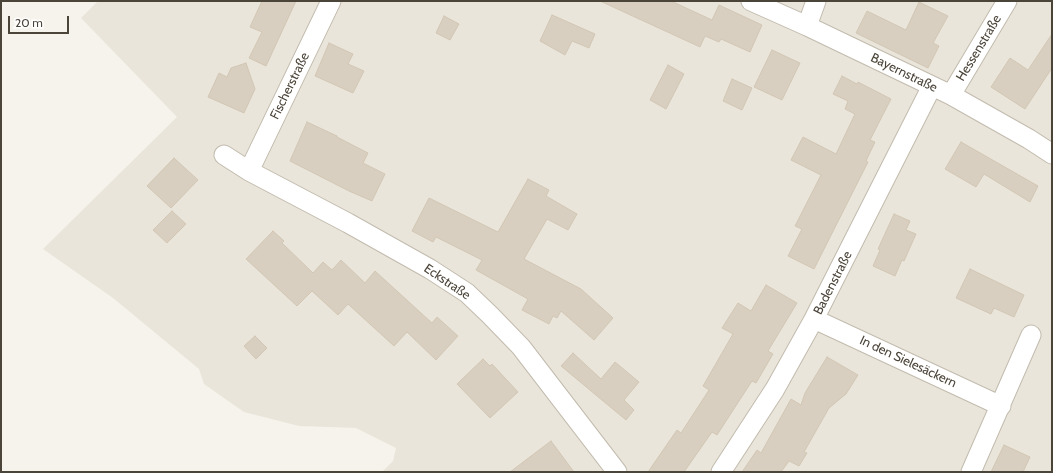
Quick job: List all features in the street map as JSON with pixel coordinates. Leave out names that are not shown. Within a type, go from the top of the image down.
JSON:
[{"type":"street","name":"Fischerstraße","points":[[250,171],[331,1]]},
{"type":"street","name":"Bayernstraße","points":[[751,1],[951,95],[1029,139],[1052,154]]},
{"type":"street","points":[[806,26],[816,1]]},
{"type":"street","name":"Hessenstraße","points":[[951,95],[1008,1]]},
{"type":"street","name":"Badenstraße","points":[[721,472],[775,389],[814,319],[932,86]]},
{"type":"street","name":"Eckstraße","points":[[224,155],[250,171],[430,269],[467,293],[521,347],[617,472]]},
{"type":"street","name":"In den Sielesäckern","points":[[814,319],[1001,406]]},
{"type":"street","points":[[971,472],[1032,335]]},
{"type":"shaded area","points":[[98,1],[1052,1],[1052,472],[382,472],[393,461],[396,448],[356,428],[299,426],[244,412],[204,384],[199,369],[113,298],[43,249],[177,117],[81,18]]},
{"type":"building","points":[[262,1],[296,1],[266,66],[249,58],[262,32],[250,27]]},
{"type":"building","points":[[600,1],[671,1],[712,20],[719,5],[762,25],[750,52],[721,39],[719,42],[705,36],[700,47]]},
{"type":"building","points":[[919,2],[948,16],[933,43],[939,46],[928,68],[856,33],[867,11],[906,30]]},
{"type":"building","points":[[552,15],[595,34],[589,48],[572,41],[565,55],[540,41]]},
{"type":"building","points":[[444,16],[459,24],[450,40],[436,33]]},
{"type":"building","points":[[1052,34],[1052,68],[1025,109],[991,87],[1010,58],[1028,70]]},
{"type":"building","points":[[329,43],[353,54],[348,64],[364,71],[353,93],[315,76]]},
{"type":"building","points":[[772,50],[800,63],[782,100],[754,87]]},
{"type":"building","points":[[246,63],[255,89],[244,113],[208,97],[219,73],[227,77],[231,68]]},
{"type":"building","points":[[668,65],[684,74],[666,109],[650,100]]},
{"type":"building","points":[[842,76],[857,84],[858,82],[891,99],[870,140],[875,142],[866,161],[868,162],[814,269],[788,256],[802,229],[795,226],[821,175],[791,160],[803,137],[836,154],[855,114],[845,109],[848,101],[833,94]]},
{"type":"building","points":[[732,79],[752,88],[742,110],[723,101]]},
{"type":"building","points":[[307,122],[368,153],[363,163],[385,174],[372,201],[290,161]]},
{"type":"building","points":[[961,142],[1038,186],[1030,202],[984,174],[976,187],[945,169]]},
{"type":"building","points":[[174,158],[198,180],[171,208],[147,186]]},
{"type":"building","points":[[528,179],[549,190],[546,196],[577,214],[568,230],[547,219],[524,259],[581,289],[613,318],[594,340],[561,311],[557,318],[553,316],[549,324],[522,310],[528,299],[476,270],[482,260],[436,237],[433,242],[412,231],[429,198],[498,232]]},
{"type":"building","points":[[172,211],[186,224],[167,243],[153,230]]},
{"type":"building","points":[[894,214],[910,221],[906,230],[916,234],[904,261],[902,260],[895,276],[873,266],[880,250],[878,249]]},
{"type":"building","points":[[273,231],[284,241],[282,243],[313,273],[323,262],[332,270],[341,260],[365,283],[375,271],[432,323],[437,317],[458,336],[436,360],[407,332],[394,346],[348,304],[338,315],[312,291],[297,306],[246,259]]},
{"type":"building","points":[[970,269],[1024,295],[1014,317],[994,308],[991,314],[956,298]]},
{"type":"building","points":[[766,285],[797,303],[768,351],[773,354],[756,383],[752,381],[717,435],[712,432],[684,472],[648,472],[677,430],[681,433],[709,390],[703,386],[733,334],[722,328],[738,303],[751,311]]},
{"type":"building","points":[[255,336],[267,348],[256,359],[244,346]]},
{"type":"building","points":[[573,353],[601,379],[615,362],[639,382],[624,400],[634,410],[626,420],[561,366]]},
{"type":"building","points":[[827,357],[858,375],[846,394],[829,408],[804,452],[807,453],[799,466],[789,461],[781,472],[742,472],[757,450],[761,453],[791,399],[801,405],[805,393]]},
{"type":"building","points":[[483,359],[490,366],[492,364],[518,392],[490,418],[457,384]]},
{"type":"building","points":[[551,441],[574,472],[510,472]]},
{"type":"building","points":[[1004,445],[1030,457],[1023,472],[991,472]]}]
